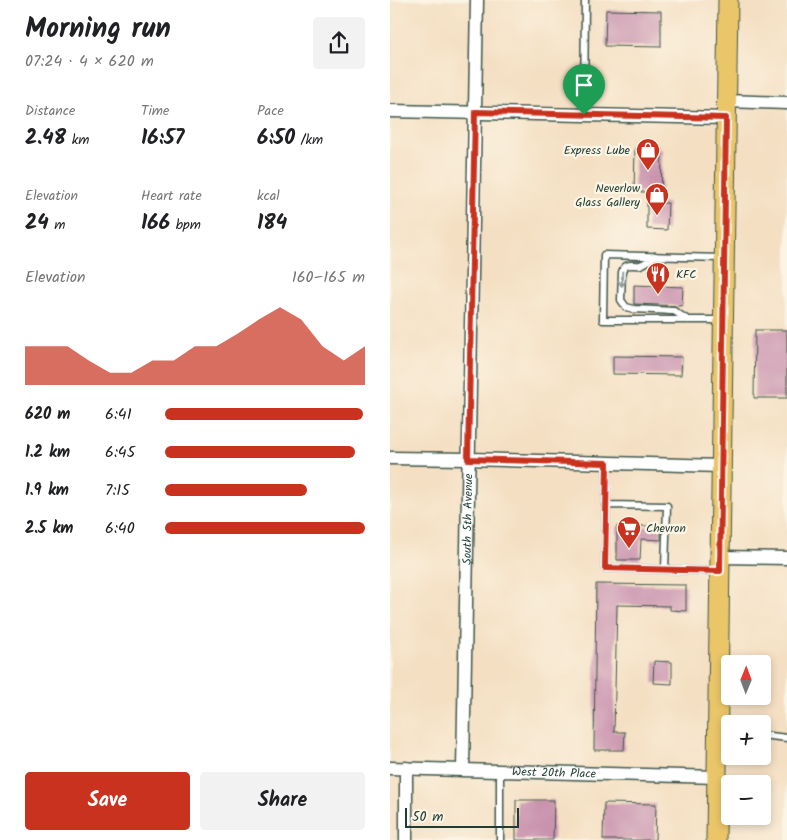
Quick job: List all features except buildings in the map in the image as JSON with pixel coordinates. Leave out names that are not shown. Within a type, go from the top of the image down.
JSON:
[{"type":"main road","points":[[716,840],[728,0]]},
{"type":"street","name":"South 5th Avenue","points":[[463,769],[477,0]]},
{"type":"street","points":[[390,111],[584,115],[726,110],[787,102]]},
{"type":"street","points":[[390,458],[721,466]]},
{"type":"street","points":[[720,564],[787,558]]},
{"type":"street","name":"West 20th Place","points":[[390,768],[717,777]]},
{"type":"street","points":[[406,768],[406,840]]},
{"type":"lane","points":[[584,115],[585,0]]},
{"type":"lane","points":[[723,320],[603,320],[604,255],[724,258]]},
{"type":"lane","points":[[656,256],[641,264],[623,267],[621,300],[626,307],[674,311],[688,320]]},
{"type":"lane","points":[[607,463],[605,568],[665,570],[720,564]]},
{"type":"lane","points":[[606,505],[667,506],[665,570]]},
{"type":"lane","points":[[771,736],[787,738]]},
{"type":"lane","points":[[500,770],[500,840]]},
{"type":"place","name":"Express Lube","points":[[648,171]]},
{"type":"place","name":"Neverlow Glass Gallery","points":[[657,216]]},
{"type":"place","name":"KFC","points":[[658,295]]},
{"type":"place","name":"Chevron","points":[[629,549]]},
{"type":"route","points":[[475,112],[584,115],[726,118],[720,571],[605,568],[607,463],[468,459],[475,112]]}]
